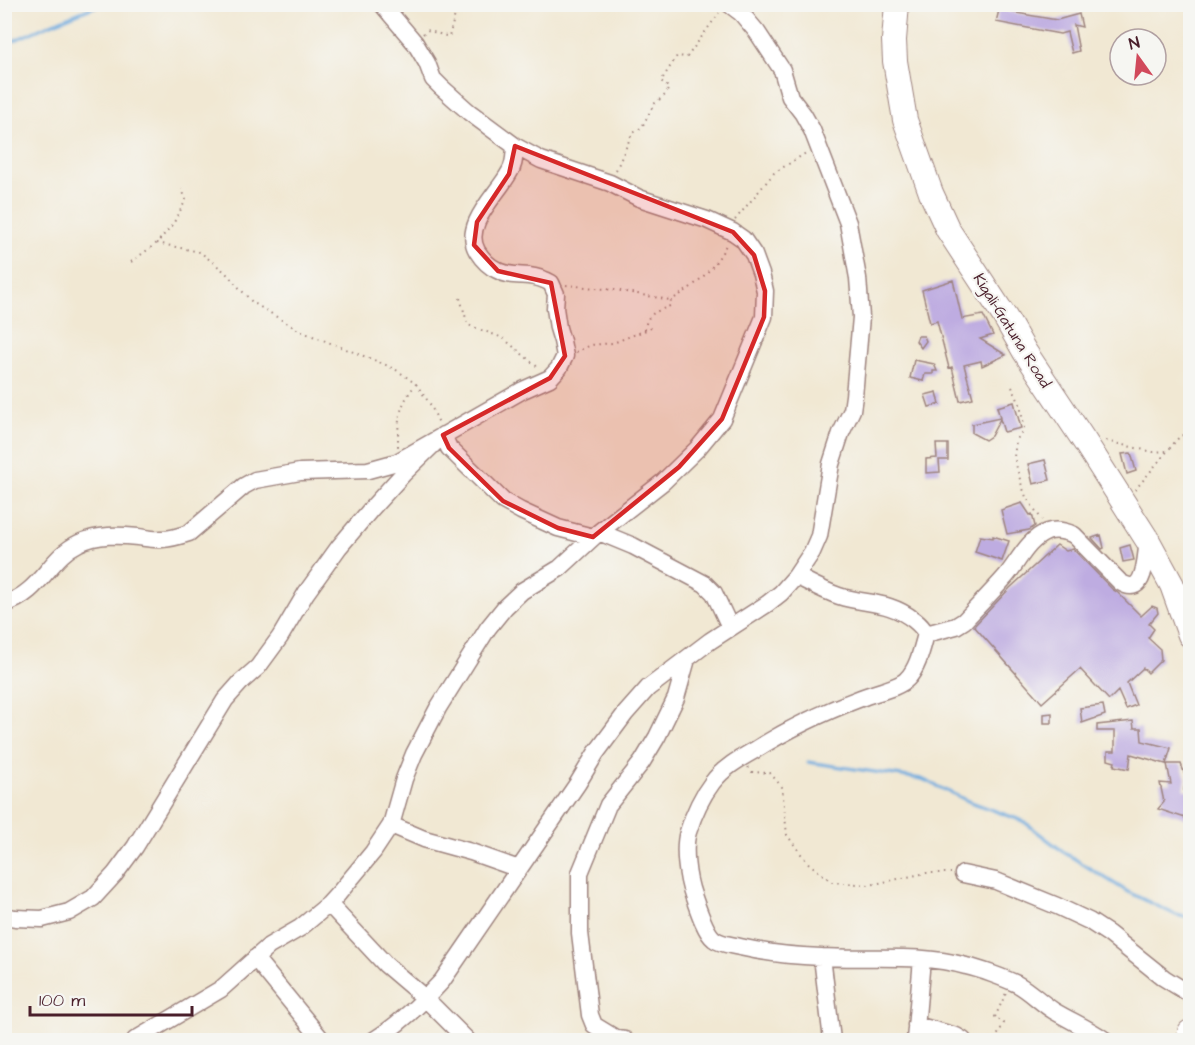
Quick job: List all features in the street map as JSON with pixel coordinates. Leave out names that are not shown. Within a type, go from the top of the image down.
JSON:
[{"type":"highway","name":"Kigali-Gatuna Road","points":[[897,4],[894,40],[897,78],[905,120],[916,155],[948,230],[1148,541],[1172,585],[1191,635]]},
{"type":"highway","points":[[1190,1041],[1191,1032]]},
{"type":"street","points":[[135,1041],[221,989],[269,946],[300,928],[329,904],[373,852],[391,825],[404,779],[414,754],[438,708],[488,628],[522,591],[560,568],[688,459],[715,429],[722,419],[764,317],[765,291],[761,274],[754,255],[743,239],[707,220],[639,198],[610,183],[541,160],[515,146],[469,112],[433,79],[415,43],[382,4]]},
{"type":"street","points":[[374,1041],[404,1020],[442,981],[578,783],[596,753],[632,705],[663,676],[781,593],[812,552],[819,536],[831,464],[841,433],[852,410],[855,396],[861,317],[858,278],[848,223],[808,121],[790,97],[782,70],[757,32],[741,14],[724,9]]},
{"type":"street","points":[[4,604],[20,598],[43,578],[69,549],[90,539],[122,535],[160,539],[177,537],[189,533],[244,486],[255,480],[300,472],[368,470],[397,462],[523,390],[550,378],[559,368],[565,356],[555,308],[556,294],[551,283],[532,276],[509,275],[498,271],[486,263],[474,245],[472,234],[488,202],[509,174],[514,163],[515,146]]},
{"type":"street","points":[[443,435],[449,447],[503,501],[558,528],[596,535],[633,546],[705,584],[714,593],[730,627]]},
{"type":"street","points":[[4,916],[42,920],[69,912],[93,898],[108,882],[135,847],[225,700],[258,667],[280,638],[306,593],[339,547],[380,499],[443,435]]},
{"type":"street","points":[[926,634],[964,621],[1004,578],[1029,545],[1049,531],[1064,531],[1074,535],[1120,582],[1132,587],[1142,579],[1148,541]]},
{"type":"street","points":[[796,576],[840,597],[879,603],[897,609],[921,626],[926,634],[915,667],[905,681],[838,707],[769,741],[741,758],[713,781],[692,822],[687,834],[686,845],[689,879],[700,915],[710,935],[716,941],[755,950],[822,957],[922,959],[967,966],[1018,985],[1053,1010],[1105,1041]]},
{"type":"street","points":[[626,1041],[617,1039],[594,1025],[590,1015],[580,933],[580,873],[608,805],[642,762],[657,737],[676,698],[687,659]]},
{"type":"street","points":[[391,825],[424,839],[519,869]]},
{"type":"street","points":[[963,874],[996,881],[1089,921],[1164,978],[1191,994]]},
{"type":"street","points":[[329,904],[386,965],[426,999],[467,1041]]},
{"type":"street","points":[[822,957],[832,1041]]},
{"type":"street","points":[[255,958],[322,1041]]},
{"type":"street","points":[[922,959],[916,1033],[956,1036],[963,1041]]},
{"type":"path","points":[[415,43],[428,30],[449,37],[460,4]]},
{"type":"path","points":[[610,183],[632,134],[642,128],[654,104],[666,95],[669,88],[661,81],[677,56],[687,57],[724,9]]},
{"type":"path","points":[[551,283],[615,290],[671,300],[699,282],[710,269],[723,252],[737,217],[774,173],[818,147]]},
{"type":"path","points":[[131,262],[158,243],[173,224],[186,200],[182,189]]},
{"type":"path","points":[[158,243],[200,252],[225,272],[252,302],[300,331],[398,371],[416,384],[438,419],[443,435]]},
{"type":"path","points":[[459,298],[468,325],[503,338],[550,378]]},
{"type":"path","points":[[645,330],[646,321],[651,314],[670,306],[671,300]]},
{"type":"path","points":[[565,356],[591,345],[613,343],[654,327]]},
{"type":"path","points":[[397,462],[398,417],[406,396],[416,384]]},
{"type":"path","points":[[1012,387],[1020,404],[1024,428],[1016,441],[1014,457],[1026,497],[1049,531]]},
{"type":"path","points":[[1124,503],[1180,436],[1191,433]]},
{"type":"path","points":[[1085,442],[1096,439],[1153,452],[1168,451]]},
{"type":"path","points":[[741,758],[752,772],[770,773],[782,787],[787,835],[807,862],[832,882],[870,885],[926,873],[963,874]]},
{"type":"path","points":[[995,1041],[1004,1023],[995,1017],[1010,982]]},
{"type":"highlighted area","points":[[515,146],[733,232],[754,255],[765,291],[764,317],[722,419],[679,467],[593,537],[558,528],[503,501],[449,448],[443,435],[550,378],[565,356],[551,283],[498,271],[474,245],[477,222],[509,174]]},
{"type":"building","points":[[999,10],[1057,20],[1079,14],[1082,27],[1074,25],[1079,51],[1072,53],[1067,32],[1060,34],[996,22]]},
{"type":"building","points":[[953,280],[962,319],[983,315],[993,335],[980,339],[1006,355],[982,366],[981,361],[964,365],[973,398],[960,401],[937,321],[930,323],[922,290]]},
{"type":"building","points":[[918,336],[924,336],[926,341],[921,348],[916,341]]},
{"type":"building","points":[[914,360],[934,364],[937,371],[933,371],[933,374],[925,374],[923,381],[910,378]]},
{"type":"building","points":[[937,392],[940,404],[929,407],[925,395]]},
{"type":"building","points":[[1014,402],[1021,428],[1004,432],[1000,419],[991,436],[985,440],[972,433],[972,424],[1000,418],[997,407]]},
{"type":"building","points":[[936,444],[948,444],[948,460],[939,460],[940,472],[926,473],[926,459],[937,458]]},
{"type":"building","points":[[1131,453],[1136,471],[1127,474],[1122,454]]},
{"type":"building","points":[[1045,460],[1050,480],[1033,484],[1028,464]]},
{"type":"building","points":[[1022,503],[1030,515],[1032,514],[1035,526],[1029,530],[1007,534],[1001,510]]},
{"type":"building","points":[[1101,535],[1104,548],[1102,549],[1092,538]]},
{"type":"building","points":[[980,536],[993,538],[993,536],[1009,541],[1002,561],[975,552]]},
{"type":"building","points":[[1057,545],[1066,551],[1073,549],[1141,616],[1152,606],[1157,608],[1158,613],[1149,624],[1154,629],[1148,638],[1160,649],[1161,660],[1148,673],[1143,668],[1127,683],[1136,705],[1126,709],[1118,691],[1109,700],[1080,669],[1042,703],[974,626],[1010,588]]},
{"type":"building","points":[[1130,545],[1134,560],[1123,562],[1120,548]]},
{"type":"building","points":[[1103,705],[1105,715],[1082,723],[1080,708]]},
{"type":"building","points":[[1052,713],[1052,723],[1044,723],[1044,714]]},
{"type":"building","points":[[1133,721],[1134,728],[1141,728],[1142,741],[1171,748],[1166,764],[1131,754],[1129,769],[1114,766],[1115,762],[1108,760],[1108,751],[1115,751],[1115,731],[1097,731],[1097,725]]},
{"type":"building","points":[[1167,764],[1181,764],[1186,778],[1184,790],[1191,790],[1191,820],[1158,809],[1164,802],[1160,783],[1171,784]]},
{"type":"waterway","points":[[4,45],[101,4]]},
{"type":"waterway","points":[[808,762],[922,779],[968,801],[1023,821],[1065,853],[1128,892],[1176,915],[1190,918]]}]
